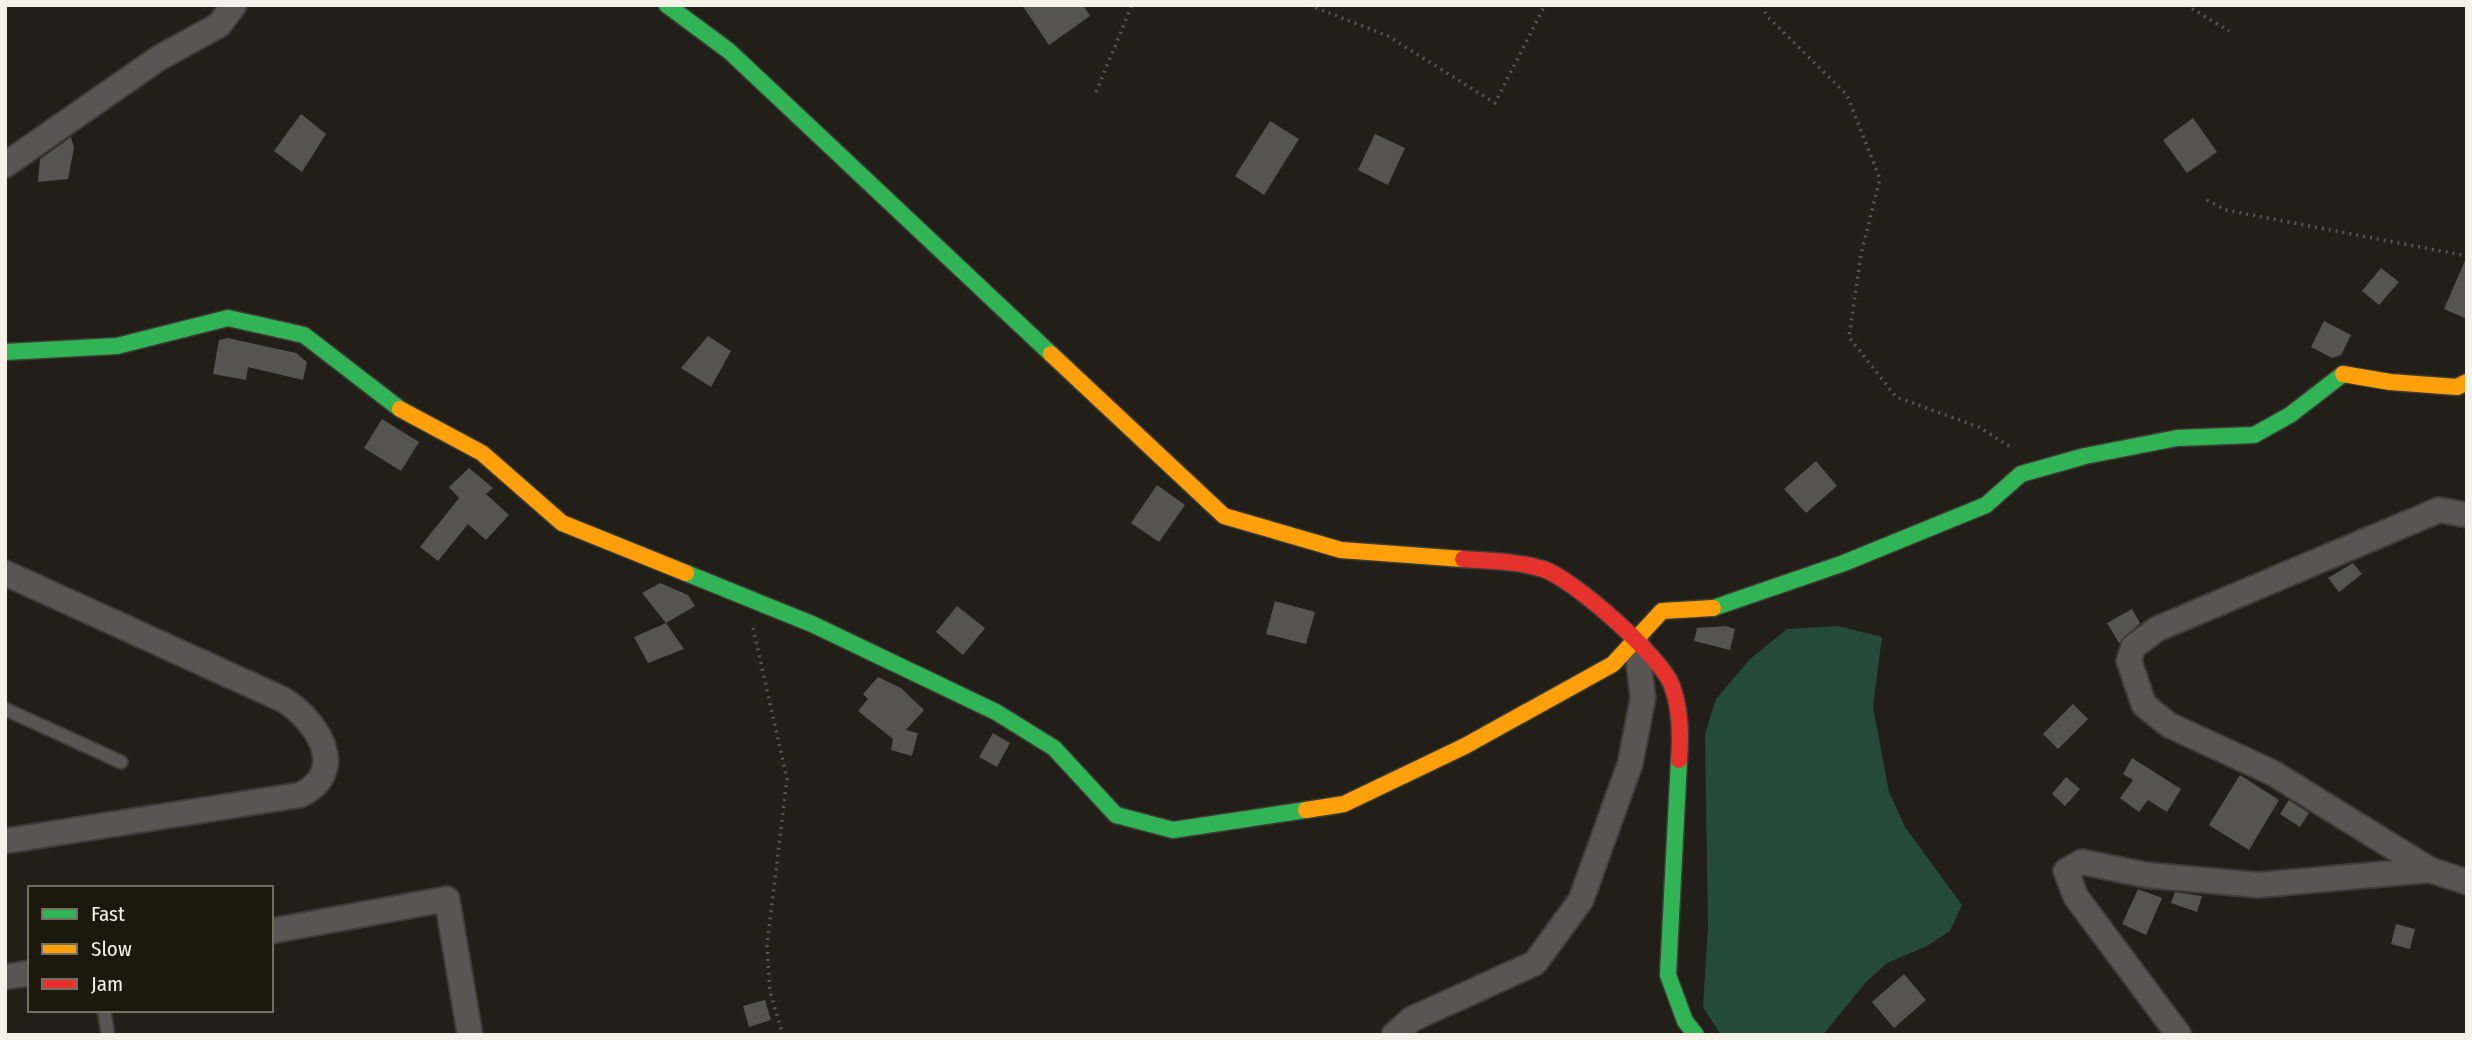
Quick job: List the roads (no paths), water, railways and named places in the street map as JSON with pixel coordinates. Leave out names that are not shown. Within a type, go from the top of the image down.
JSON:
[{"type":"street","points":[[5,165],[159,58],[219,25],[234,5]]},
{"type":"street","points":[[667,5],[739,60],[1224,516],[1341,550],[1510,562],[1545,569],[1581,591],[1636,640],[1672,684],[1681,728],[1669,913],[1668,975],[1685,1021],[1696,1035]]},
{"type":"street","points":[[5,352],[117,346],[228,318],[304,334],[407,414],[482,453],[562,523],[812,624],[996,712],[1054,748],[1116,816],[1173,830],[1344,804],[1465,746],[1613,664],[1662,611],[1721,608],[1844,563],[1986,505],[2021,474],[2085,456],[2177,438],[2253,435],[2290,415],[2342,374],[2390,382],[2457,387],[2467,382]]},
{"type":"street","points":[[2467,515],[2439,510],[2157,629],[2133,646],[2129,661],[2144,705],[2169,725],[2273,773],[2430,870],[2467,882]]},
{"type":"street","points":[[5,573],[284,700],[306,716],[319,732],[325,760],[316,785],[300,795],[5,841]]},
{"type":"street","points":[[1394,1035],[1412,1019],[1535,963],[1581,900],[1630,764],[1643,698],[1636,640]]},
{"type":"street","points":[[2179,1035],[2076,897],[2066,872],[2082,862],[2146,875],[2258,885],[2430,870]]},
{"type":"street","points":[[273,931],[447,899],[470,1035]]},
{"type":"street","points":[[5,977],[28,973]]},
{"type":"lane","points":[[5,709],[121,762]]},
{"type":"lane","points":[[104,1012],[108,1035]]}]
